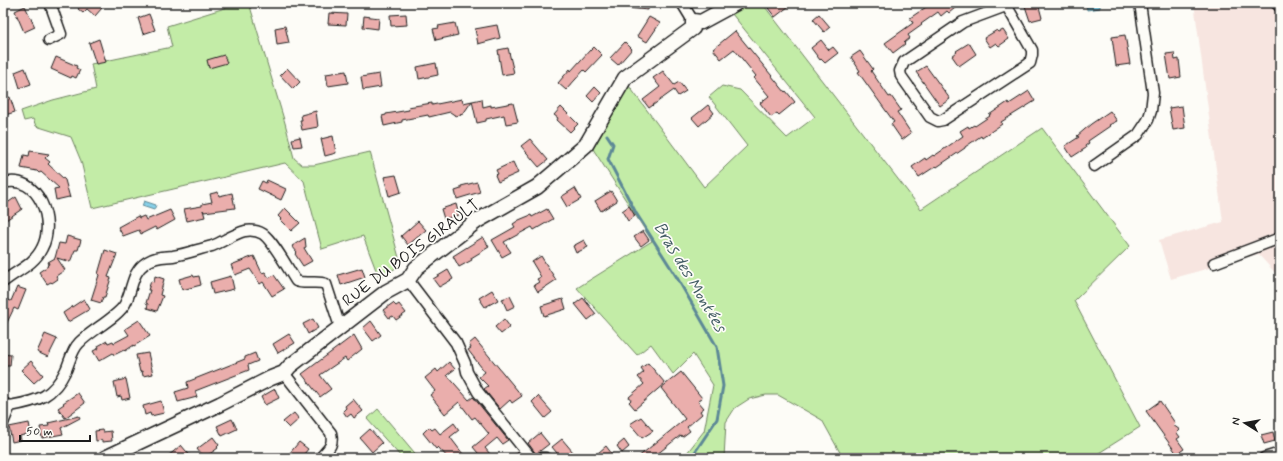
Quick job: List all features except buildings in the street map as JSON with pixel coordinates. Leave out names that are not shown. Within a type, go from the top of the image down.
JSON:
[{"type":"street","points":[[49,40],[60,34],[50,3]]},
{"type":"street","points":[[682,3],[693,21],[701,22],[736,3]]},
{"type":"street","points":[[1094,166],[1138,135],[1148,120],[1151,111],[1153,93],[1140,3]]},
{"type":"street","points":[[1276,3],[1280,7]]},
{"type":"street","points":[[1006,5],[1032,50],[1030,63],[943,120],[938,121],[930,118],[901,76],[900,71],[904,62],[963,22],[1006,5]]},
{"type":"street","name":"RUE DU BOIS GIRAULT","points":[[105,458],[284,373],[290,366],[386,292],[408,280],[416,268],[448,242],[477,221],[537,187],[586,145],[625,78],[693,28],[693,21]]},
{"type":"street","points":[[3,183],[16,182],[24,184],[35,192],[43,205],[47,221],[47,231],[44,245],[35,259],[3,282]]},
{"type":"street","points":[[3,423],[6,404],[28,403],[41,398],[53,390],[66,370],[72,354],[79,343],[125,304],[138,269],[146,262],[155,258],[174,256],[217,244],[246,231],[254,231],[262,234],[269,240],[296,281],[303,284],[321,282],[326,284],[340,327]]},
{"type":"street","points":[[1214,263],[1280,238]]},
{"type":"street","points":[[408,280],[456,343],[465,363],[467,372],[478,392],[531,458]]},
{"type":"street","points":[[284,373],[331,433],[333,440],[320,458]]},
{"type":"street","points":[[1264,458],[1280,453]]},
{"type":"shaded area","points":[[1194,3],[1280,3],[1280,278],[1258,254],[1171,279],[1159,240],[1223,222]]},
{"type":"green space","points":[[241,3],[249,3],[294,158],[302,165],[314,165],[370,152],[401,265],[379,278],[363,236],[322,249],[304,181],[285,163],[92,208],[81,161],[71,137],[36,126],[33,119],[24,121],[21,111],[53,100],[96,89],[91,64],[172,47],[167,26]]},
{"type":"green space","points":[[753,3],[762,3],[921,209],[1042,128],[1130,246],[1074,301],[1140,427],[1091,458],[843,458],[822,420],[778,395],[766,395],[749,399],[735,408],[726,422],[724,458],[683,458],[704,431],[713,385],[693,354],[673,374],[651,344],[637,355],[577,288],[652,241],[593,149],[629,86],[704,187],[747,146],[709,97],[722,86],[740,90],[787,138],[815,117],[732,14]]},
{"type":"green space","points":[[378,409],[419,458],[402,458],[367,419]]},
{"type":"water","points":[[1086,3],[1101,4],[1100,8],[1087,10]]},
{"type":"water","points":[[144,201],[156,205],[154,210],[142,206]]},
{"type":"waterway","name":"Bras des Montées","points":[[607,135],[613,144],[608,159],[636,213],[676,276],[717,347],[723,386],[717,419],[691,458]]}]
